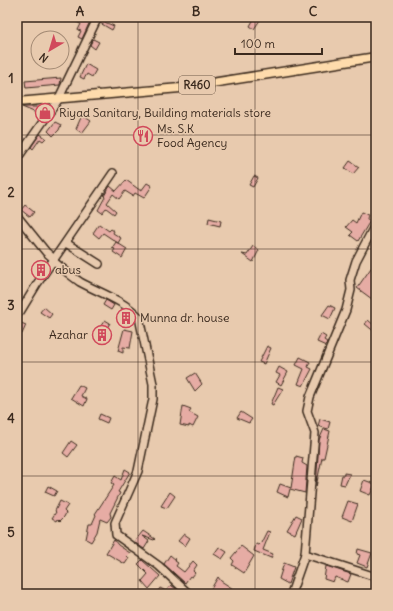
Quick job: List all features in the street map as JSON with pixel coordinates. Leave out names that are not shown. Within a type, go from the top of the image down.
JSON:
[{"type":"main road","name":"R460","points":[[17,102],[58,100],[180,88],[376,57]]},
{"type":"street","points":[[17,159],[58,100],[98,17]]},
{"type":"street","points":[[20,314],[54,260],[113,173]]},
{"type":"street","points":[[17,216],[46,252],[78,281],[133,311],[139,317],[146,358],[153,384],[153,399],[138,471],[115,523],[116,535],[159,566],[190,594]]},
{"type":"street","points":[[291,594],[305,554],[315,433],[307,411],[310,397],[346,310],[351,290],[350,280],[356,261],[376,223]]},
{"type":"street","points":[[66,243],[99,264]]},
{"type":"street","points":[[305,554],[376,577]]},
{"type":"building","points":[[65,17],[92,17],[82,39],[78,37],[81,31],[78,30],[81,24]]},
{"type":"building","points":[[255,17],[262,17],[254,29],[250,26]]},
{"type":"building","points":[[102,21],[114,26],[112,30],[100,23]]},
{"type":"building","points":[[93,39],[99,42],[95,49],[90,45]]},
{"type":"building","points":[[86,64],[96,70],[92,77],[87,74],[84,79],[80,77]]},
{"type":"building","points":[[61,78],[60,85],[26,88],[25,81]]},
{"type":"building","points":[[22,107],[36,107],[43,110],[41,115]]},
{"type":"building","points":[[82,115],[91,121],[82,133],[76,129]]},
{"type":"building","points":[[55,122],[61,125],[59,130],[53,136],[48,131]]},
{"type":"building","points":[[40,134],[46,138],[43,141],[40,139],[33,149],[31,147]]},
{"type":"building","points":[[350,161],[359,167],[353,174],[345,168]]},
{"type":"building","points":[[254,176],[258,178],[253,187],[249,185]]},
{"type":"building","points":[[126,180],[141,191],[147,183],[152,186],[144,198],[135,193],[133,196],[125,191],[119,199],[113,194],[107,203],[116,211],[114,214],[106,208],[102,213],[98,210],[110,186],[116,191]]},
{"type":"building","points":[[25,205],[34,212],[30,217],[21,210]]},
{"type":"building","points":[[361,212],[368,215],[367,219],[370,221],[358,241],[350,235],[353,232],[346,227],[352,220],[356,223]]},
{"type":"building","points":[[209,218],[221,221],[220,226],[208,223]]},
{"type":"building","points":[[99,224],[109,231],[111,229],[114,231],[113,233],[121,238],[118,243],[103,233],[99,238],[93,233]]},
{"type":"building","points":[[116,242],[127,249],[122,258],[113,252],[115,249],[112,248]]},
{"type":"building","points":[[253,246],[259,250],[253,262],[242,254],[247,255]]},
{"type":"building","points":[[371,268],[376,271],[376,302],[357,288]]},
{"type":"building","points":[[106,300],[114,305],[111,310],[103,305]]},
{"type":"building","points":[[329,305],[335,308],[330,319],[322,315]]},
{"type":"building","points":[[44,307],[52,314],[49,318],[40,312]]},
{"type":"building","points":[[124,311],[131,316],[126,321],[120,316]]},
{"type":"building","points":[[105,320],[110,323],[105,331],[107,332],[105,341],[97,338],[100,327]]},
{"type":"building","points":[[368,320],[376,327],[376,333],[365,324]]},
{"type":"building","points":[[21,323],[26,325],[22,334],[17,332]]},
{"type":"building","points":[[124,329],[133,331],[130,348],[123,347],[123,353],[118,351]]},
{"type":"building","points":[[321,334],[326,337],[324,340],[327,342],[326,346],[317,342]]},
{"type":"building","points":[[267,346],[271,348],[264,364],[259,362]]},
{"type":"building","points":[[300,357],[310,362],[308,367],[312,369],[303,386],[298,384],[304,369],[296,365]]},
{"type":"building","points":[[279,367],[288,372],[281,385],[276,382],[280,375],[276,373]]},
{"type":"building","points":[[195,373],[202,384],[195,391],[187,378]]},
{"type":"building","points":[[79,385],[85,388],[81,396],[87,399],[84,406],[71,398]]},
{"type":"building","points":[[278,387],[283,389],[273,405],[271,404]]},
{"type":"building","points":[[183,406],[191,409],[189,412],[198,417],[193,427],[189,425],[189,427],[180,425]]},
{"type":"building","points":[[241,412],[252,419],[249,423],[237,418]]},
{"type":"building","points":[[100,414],[109,418],[107,423],[98,419]]},
{"type":"building","points":[[320,419],[330,422],[328,429],[318,426]]},
{"type":"building","points":[[324,429],[330,431],[324,458],[322,458],[316,487],[319,440]]},
{"type":"building","points":[[71,441],[77,445],[68,457],[63,453]]},
{"type":"building","points":[[296,456],[303,458],[302,463],[307,466],[305,493],[290,489],[288,497],[277,492],[280,484],[291,488]]},
{"type":"building","points":[[125,469],[130,472],[118,492],[120,493],[110,513],[111,517],[107,522],[100,519],[97,532],[91,542],[86,539],[89,524],[92,524],[96,515],[95,514],[114,485],[111,483],[115,476],[121,480]]},
{"type":"building","points":[[344,473],[350,474],[345,485],[340,484]]},
{"type":"building","points":[[364,480],[375,484],[370,495],[360,491]]},
{"type":"building","points":[[48,486],[57,491],[54,496],[45,492]]},
{"type":"building","points":[[170,492],[175,496],[167,508],[161,506]]},
{"type":"building","points":[[60,501],[68,505],[64,511],[66,513],[64,517],[60,521],[58,519],[57,521],[52,518]]},
{"type":"building","points":[[348,501],[358,504],[352,521],[342,517]]},
{"type":"building","points":[[296,515],[302,518],[295,534],[287,530]]},
{"type":"building","points":[[143,531],[155,539],[142,536],[149,541],[144,549],[134,542]]},
{"type":"building","points":[[267,531],[270,532],[263,550],[273,554],[271,558],[254,551],[256,544],[259,545],[261,543]]},
{"type":"building","points":[[184,534],[190,538],[185,546],[178,541]]},
{"type":"building","points":[[114,540],[118,545],[130,553],[127,556],[129,558],[125,564],[106,553]]},
{"type":"building","points":[[241,546],[254,556],[244,573],[232,565],[234,561],[231,558]]},
{"type":"building","points":[[219,547],[227,552],[222,559],[214,554]]},
{"type":"building","points":[[358,549],[372,553],[367,567],[357,563],[360,555],[357,554]]},
{"type":"building","points":[[170,555],[178,563],[176,566],[184,572],[193,561],[197,565],[193,571],[195,573],[192,577],[190,576],[185,583],[164,564]]},
{"type":"building","points":[[142,560],[160,576],[149,589],[142,581],[148,574],[138,564]]},
{"type":"building","points":[[284,563],[294,567],[288,584],[279,579]]},
{"type":"building","points":[[326,566],[351,574],[348,582],[335,577],[333,582],[324,579]]},
{"type":"building","points":[[218,577],[221,581],[241,594],[208,594]]},
{"type":"building","points":[[171,585],[182,594],[156,594],[160,588],[166,591]]},
{"type":"place","name":"Riyad Sanitary, Building materials store","points":[[45,113]]},
{"type":"place","name":"Ms. S.K Food Agency","points":[[143,136]]},
{"type":"place","name":"abus","points":[[41,270]]},
{"type":"place","name":"Munna dr. house","points":[[126,318]]},
{"type":"place","name":"Azahar","points":[[102,335]]}]
